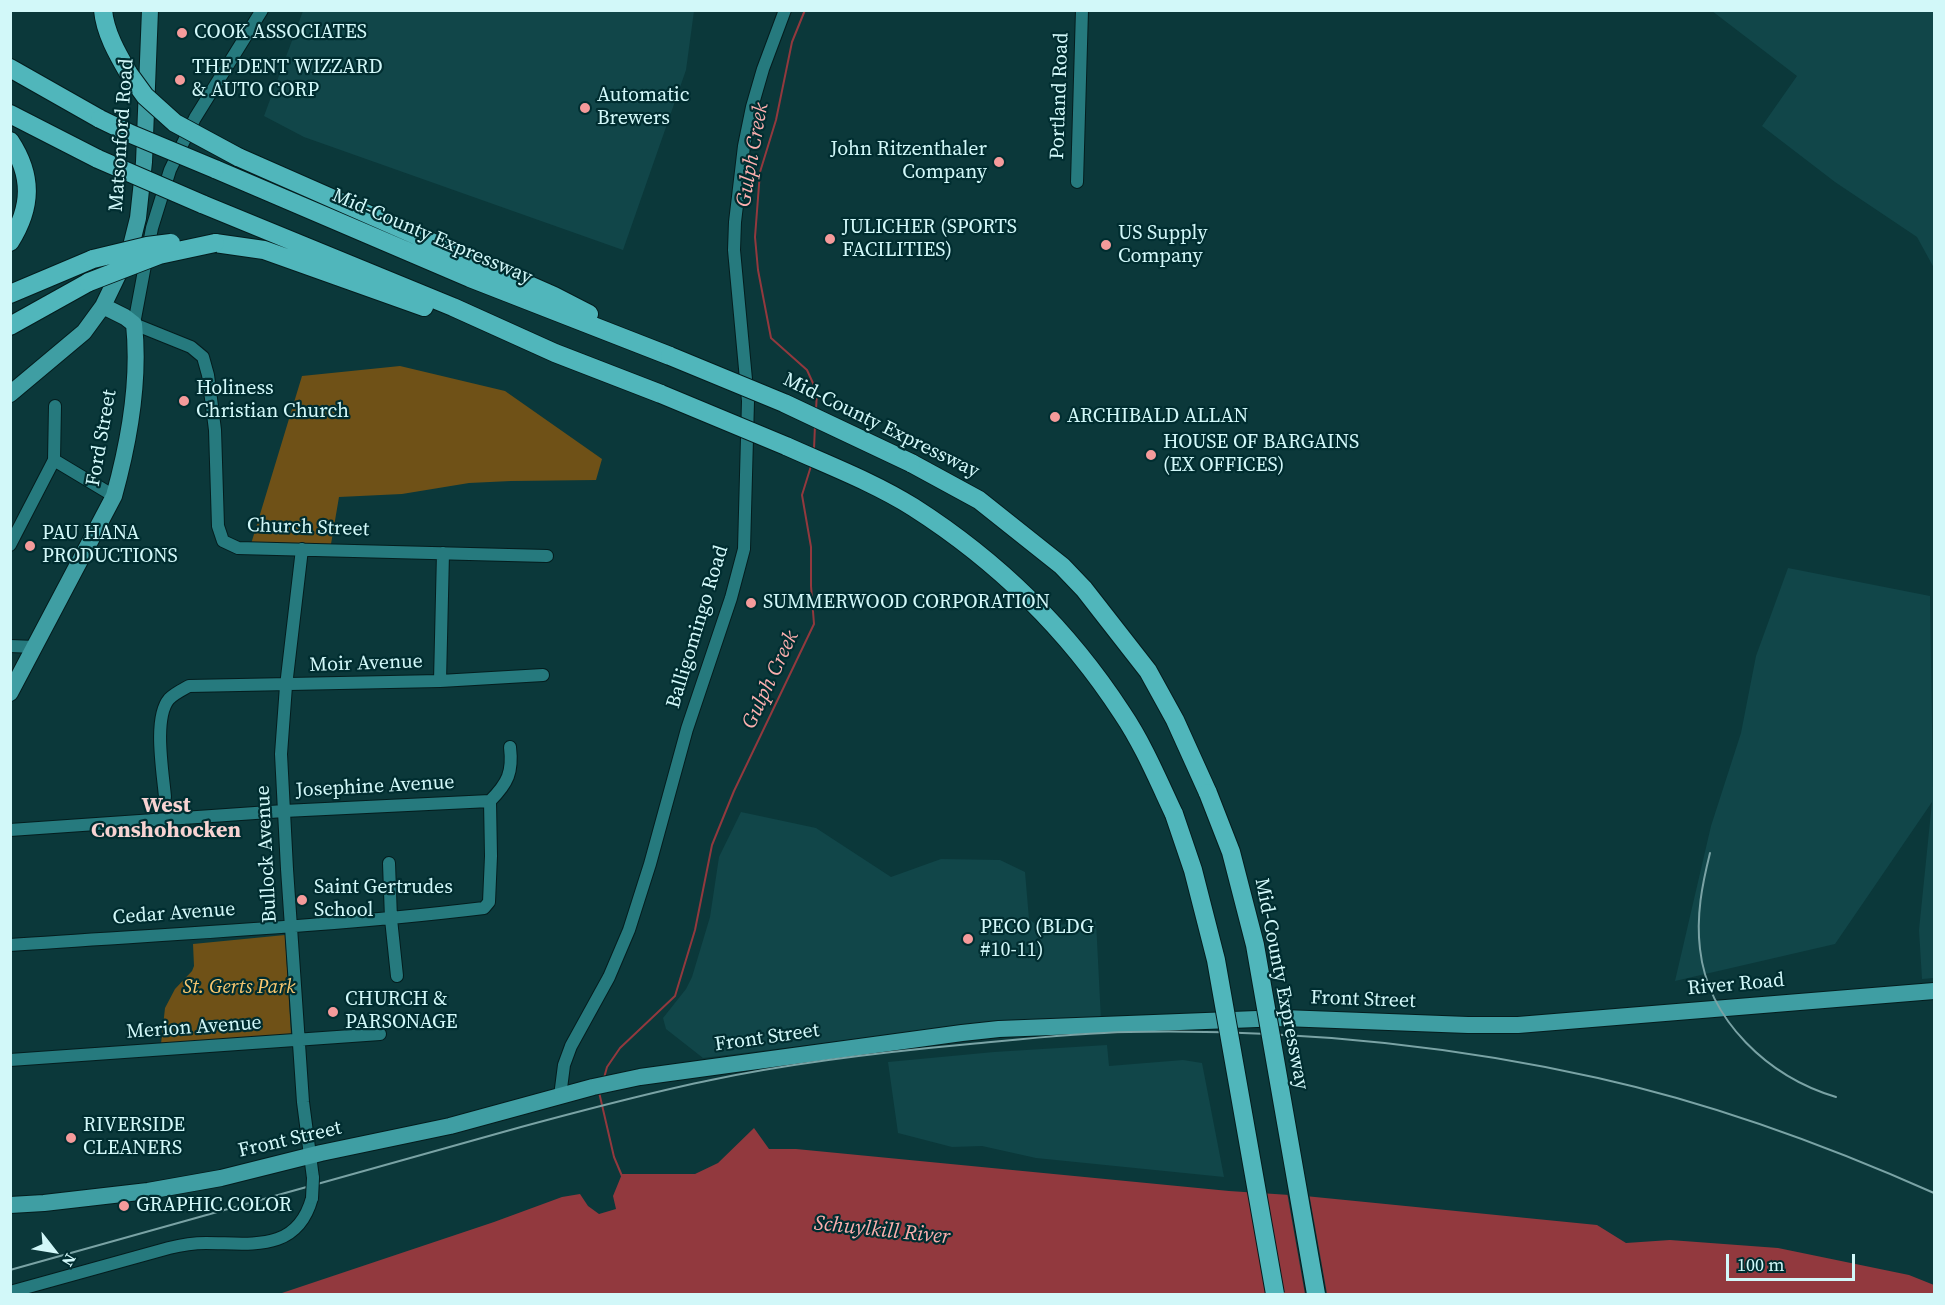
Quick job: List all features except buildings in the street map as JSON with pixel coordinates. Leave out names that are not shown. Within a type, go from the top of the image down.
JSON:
[{"type":"highway","points":[[103,10],[117,54],[129,74],[145,96],[175,123],[237,157],[554,296],[670,356]]},
{"type":"highway","name":"Mid-County Expressway","points":[[10,68],[131,134],[470,278],[784,403],[911,463],[979,500],[1062,566],[1084,589],[1148,671],[1175,720],[1208,793],[1231,852],[1253,935],[1316,1294]]},
{"type":"highway","points":[[10,114],[98,159],[453,307],[555,353]]},
{"type":"highway","points":[[10,141],[21,160],[27,189],[23,220],[10,242]]},
{"type":"highway","points":[[10,326],[89,282],[159,255],[215,243]]},
{"type":"highway","points":[[10,294],[93,259],[147,246],[215,243],[264,250],[555,353],[811,457],[911,506],[966,545],[1000,572],[1052,623],[1081,657],[1123,714],[1174,814],[1196,880],[1218,970],[1275,1294]]},
{"type":"main road","name":"Matsonford Road","points":[[10,394],[84,332],[103,306],[130,250],[138,218],[147,123],[150,10]]},
{"type":"main road","name":"Church Street","points":[[103,306],[134,324]]},
{"type":"main road","name":"Ford Street","points":[[10,693],[114,496],[123,466],[132,402],[136,343],[134,324]]},
{"type":"main road","name":"River Road","points":[[1542,1024],[1870,994],[1935,991]]},
{"type":"main road","name":"Front Street","points":[[10,1205],[171,1187],[442,1128],[592,1087],[664,1073],[999,1029],[1283,1018],[1468,1026],[1542,1024]]},
{"type":"street","name":"Ford Street","points":[[134,324],[152,228],[170,170],[195,118],[262,10]]},
{"type":"street","name":"Balligomingo Road","points":[[560,1096],[568,1052],[609,977],[629,930],[650,864],[687,729],[731,598],[744,549],[748,411],[734,250],[735,222],[744,146],[752,107],[763,69],[785,10]]},
{"type":"street","name":"Portland Road","points":[[1077,182],[1082,10]]},
{"type":"street","name":"Church Street","points":[[134,324],[191,347],[202,357],[208,375],[215,430],[218,526],[223,541],[238,548],[547,556]]},
{"type":"street","points":[[10,545],[54,460],[55,406]]},
{"type":"street","points":[[54,460],[114,496]]},
{"type":"street","name":"Bullock Avenue","points":[[10,1292],[182,1245],[206,1243],[254,1245],[271,1242],[285,1236],[305,1216],[312,1198],[313,1179],[298,1040],[281,754],[286,686],[302,549]]},
{"type":"street","points":[[440,681],[443,553]]},
{"type":"street","points":[[10,646],[35,647]]},
{"type":"street","name":"Moir Avenue","points":[[165,797],[160,723],[170,699],[189,687],[440,681],[543,675]]},
{"type":"street","points":[[490,801],[504,787],[509,774],[512,762],[510,747]]},
{"type":"street","name":"Josephine Avenue","points":[[10,830],[284,811],[490,801]]},
{"type":"street","name":"Cedar Avenue","points":[[10,945],[392,920],[484,908],[489,903],[490,801]]},
{"type":"street","points":[[390,863],[396,976]]},
{"type":"street","name":"Merion Avenue","points":[[10,1060],[380,1035]]},
{"type":"shaded area","points":[[303,11],[694,11],[686,70],[623,250],[304,137],[264,116]]},
{"type":"shaded area","points":[[1712,11],[1934,11],[1934,268],[1917,237],[1835,182],[1762,126],[1797,76]]},
{"type":"shaded area","points":[[1788,568],[1930,596],[1933,789],[1934,774],[1934,978],[1922,979],[1919,930],[1932,802],[1835,944],[1675,981],[1711,826],[1741,733],[1756,656]]},
{"type":"shaded area","points":[[741,812],[816,828],[891,877],[941,859],[1000,860],[1025,872],[1029,919],[1039,927],[1096,921],[1101,1020],[922,1031],[703,1058],[666,1029],[663,1018],[686,989],[692,977],[710,917],[719,857]]},
{"type":"shaded area","points":[[1107,1045],[1109,1066],[1183,1060],[1202,1063],[1224,1177],[1036,1158],[982,1146],[952,1147],[898,1133],[888,1062]]},
{"type":"green space","points":[[400,366],[505,391],[602,459],[596,480],[469,483],[402,494],[339,497],[331,544],[251,544],[302,376]]},
{"type":"green space","name":"St. Gerts Park","points":[[285,935],[291,1035],[161,1044],[165,1008],[175,989],[194,966],[193,944]]},
{"type":"water","name":"Schuylkill River","points":[[754,1128],[769,1149],[796,1149],[1597,1225],[1626,1243],[1670,1240],[1778,1248],[1909,1275],[1934,1285],[1934,1294],[279,1294],[562,1197],[580,1194],[588,1206],[599,1214],[616,1209],[613,1196],[622,1174],[695,1174],[718,1163]]},
{"type":"pier","points":[[1287,1192],[1309,1193],[1327,1294],[1305,1294]]},
{"type":"waterway","name":"Gulph Creek","points":[[805,10],[792,42],[776,120],[760,172],[755,237],[758,270],[771,338],[807,370],[817,392],[816,410]]},
{"type":"waterway","name":"Gulph Creek","points":[[814,449],[815,425]]},
{"type":"waterway","name":"Gulph Creek","points":[[604,1078],[607,1067],[620,1048],[675,996],[695,930],[712,845],[734,791],[814,624],[811,547],[802,495],[811,466]]},
{"type":"waterway","name":"Gulph Creek","points":[[599,1092],[614,1157],[622,1176]]},
{"type":"railway","points":[[1710,853],[1700,901],[1699,937],[1705,975],[1715,1000],[1729,1022],[1766,1060],[1788,1076],[1836,1097]]},
{"type":"railway","points":[[10,1270],[521,1127],[687,1085],[775,1068],[872,1054],[1030,1038],[1109,1033],[1188,1032],[1306,1036],[1424,1048],[1540,1066],[1642,1088],[1727,1113],[1811,1142],[1934,1193]]},
{"type":"place","name":"COOK ASSOCIATES","points":[[182,33]]},
{"type":"place","name":"THE DENT WIZZARD & AUTO CORP","points":[[180,80]]},
{"type":"place","name":"Automatic Brewers","points":[[585,108]]},
{"type":"place","name":"John Ritzenthaler Company","points":[[999,162]]},
{"type":"place","name":"JULICHER (SPORTS FACILITIES)","points":[[830,239]]},
{"type":"place","name":"US Supply Company","points":[[1106,245]]},
{"type":"place","name":"Holiness Christian Church","points":[[184,401]]},
{"type":"place","name":"ARCHIBALD ALLAN","points":[[1055,417]]},
{"type":"place","name":"HOUSE OF BARGAINS (EX OFFICES)","points":[[1151,455]]},
{"type":"place","name":"PAU HANA PRODUCTIONS","points":[[30,546]]},
{"type":"place","name":"SUMMERWOOD CORPORATION","points":[[751,603]]},
{"type":"place","name":"Saint Gertrudes School","points":[[302,900]]},
{"type":"place","name":"PECO (BLDG #10-11)","points":[[968,939]]},
{"type":"place","name":"CHURCH & PARSONAGE","points":[[333,1012]]},
{"type":"place","name":"RIVERSIDE CLEANERS","points":[[71,1138]]},
{"type":"place","name":"GRAPHIC COLOR","points":[[124,1206]]},
{"type":"district","name":"West Conshohocken","points":[[166,818]]}]
